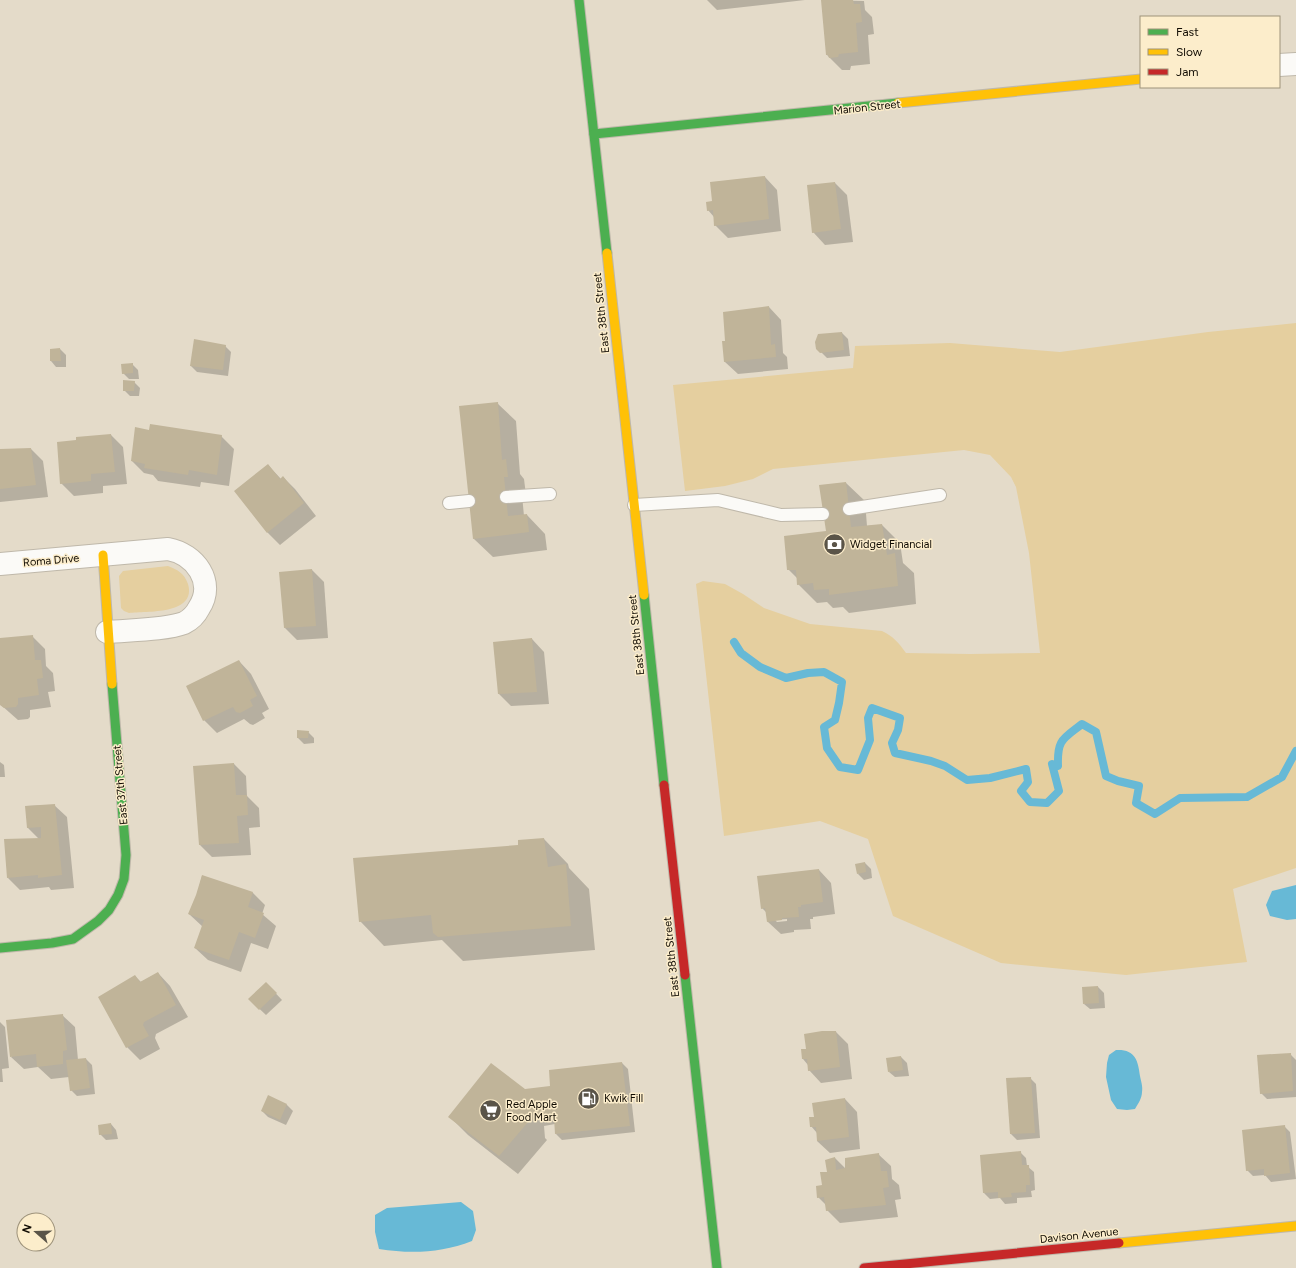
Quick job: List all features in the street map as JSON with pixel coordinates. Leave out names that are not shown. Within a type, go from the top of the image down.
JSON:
[{"type":"street","name":"East 38th Street","points":[[579,0],[717,1268]]},
{"type":"street","points":[[1280,65],[1296,64]]},
{"type":"street","name":"Marion Street","points":[[594,134],[1140,79]]},
{"type":"street","points":[[103,555],[162,550],[177,551],[184,554],[194,562],[201,570],[205,580],[203,602],[195,614],[184,622],[165,627],[107,632]]},
{"type":"street","name":"Roma Drive","points":[[0,564],[103,555]]},
{"type":"street","name":"East 37th Street","points":[[0,948],[52,943],[73,939],[98,921],[109,910],[118,895],[124,879],[126,855],[107,632],[103,555]]},
{"type":"street","name":"Davison Avenue","points":[[864,1268],[1296,1226]]},
{"type":"lane","points":[[506,497],[550,494]]},
{"type":"lane","points":[[849,508],[940,495]]},
{"type":"lane","points":[[634,505],[718,500],[781,515],[823,514]]},
{"type":"lane","points":[[449,503],[469,501]]},
{"type":"shaded area","points":[[1296,323],[1296,868],[1233,889],[1247,962],[1126,975],[1001,963],[893,916],[868,839],[820,821],[724,836],[696,584],[703,581],[725,584],[764,608],[810,624],[882,631],[896,640],[906,653],[1040,653],[1029,553],[1016,487],[1011,477],[990,455],[964,450],[773,469],[753,479],[725,486],[685,491],[673,385],[853,368],[855,346],[950,343],[1060,352],[1208,332]]},
{"type":"shaded area","points":[[168,566],[180,572],[185,577],[188,584],[189,594],[185,601],[178,606],[158,611],[129,613],[121,608],[119,576],[123,571]]},
{"type":"water","points":[[1296,885],[1296,919],[1287,920],[1270,916],[1266,905],[1272,891]]},
{"type":"water","points":[[1116,1050],[1127,1051],[1137,1060],[1142,1084],[1142,1094],[1141,1099],[1135,1109],[1117,1109],[1111,1100],[1106,1077],[1107,1063],[1109,1055]]},
{"type":"water","points":[[461,1202],[473,1211],[476,1230],[472,1241],[449,1248],[426,1251],[403,1252],[379,1249],[375,1232],[375,1215],[387,1208]]},
{"type":"building","points":[[821,0],[853,0],[854,4],[860,4],[862,22],[856,23],[858,52],[839,54],[838,57],[829,58],[828,55],[826,55]]},
{"type":"building","points":[[765,176],[769,219],[714,226],[713,210],[707,211],[706,202],[712,201],[710,182]]},
{"type":"building","points":[[835,182],[841,229],[812,233],[807,185]]},
{"type":"building","points":[[769,306],[771,345],[775,344],[776,357],[724,362],[722,341],[725,341],[723,312]]},
{"type":"building","points":[[842,332],[844,350],[820,353],[816,349],[815,342],[818,334]]},
{"type":"building","points":[[194,339],[226,345],[223,370],[190,366]]},
{"type":"building","points":[[60,348],[61,361],[50,361],[50,349]]},
{"type":"building","points":[[133,363],[133,373],[122,374],[121,364]]},
{"type":"building","points":[[123,380],[135,381],[134,391],[123,391]]},
{"type":"building","points":[[498,402],[502,460],[506,459],[508,477],[504,477],[508,516],[527,514],[529,532],[473,539],[459,406]]},
{"type":"building","points":[[150,424],[222,435],[217,475],[189,470],[188,475],[144,468],[145,464],[131,461],[135,427],[149,430]]},
{"type":"building","points":[[111,434],[115,472],[91,474],[91,481],[60,484],[57,442],[76,440],[76,437]]},
{"type":"building","points":[[31,448],[36,485],[0,489],[0,449]]},
{"type":"building","points":[[268,464],[280,479],[283,476],[304,503],[267,533],[234,491]]},
{"type":"building","name":"Widget Financial","points":[[846,482],[851,527],[882,524],[887,555],[895,553],[898,586],[829,595],[829,589],[814,590],[813,583],[797,585],[796,570],[787,570],[784,536],[826,531],[819,485]]},
{"type":"building","points":[[312,569],[316,626],[284,628],[279,572]]},
{"type":"building","points":[[33,635],[35,660],[41,660],[43,678],[37,679],[39,695],[18,698],[18,704],[16,707],[4,708],[0,705],[0,638]]},
{"type":"building","points":[[532,638],[537,692],[498,694],[493,642]]},
{"type":"building","points":[[239,660],[257,696],[250,700],[253,706],[240,713],[236,712],[233,707],[203,721],[186,686]]},
{"type":"building","points":[[297,730],[309,731],[308,738],[297,738]]},
{"type":"building","points":[[234,763],[236,795],[247,795],[248,815],[237,816],[239,843],[199,845],[193,766]]},
{"type":"building","points":[[55,804],[62,875],[38,878],[38,875],[7,878],[4,839],[41,838],[41,827],[27,828],[25,806]]},
{"type":"building","points":[[544,838],[548,867],[566,864],[571,926],[438,937],[433,933],[431,915],[359,922],[353,858],[518,845],[518,840]]},
{"type":"building","points":[[865,862],[866,872],[857,874],[855,864]]},
{"type":"building","points":[[819,869],[823,902],[801,905],[801,907],[798,907],[799,917],[782,918],[782,920],[767,922],[765,908],[761,909],[757,876]]},
{"type":"building","points":[[202,875],[253,892],[248,907],[264,913],[255,938],[239,932],[229,960],[194,948],[204,920],[188,914]]},
{"type":"building","points":[[158,972],[176,1005],[144,1022],[143,1025],[149,1036],[126,1048],[98,997],[135,975],[140,982]]},
{"type":"building","points":[[266,982],[277,993],[259,1010],[248,999]]},
{"type":"building","points":[[1098,986],[1099,1003],[1083,1004],[1082,987]]},
{"type":"building","points":[[63,1014],[67,1050],[63,1051],[63,1064],[37,1067],[36,1054],[10,1057],[6,1020]]},
{"type":"building","points":[[822,1031],[836,1031],[840,1067],[808,1071],[807,1059],[802,1059],[801,1049],[806,1049],[804,1034]]},
{"type":"building","points":[[1291,1053],[1293,1091],[1260,1094],[1257,1055]]},
{"type":"building","points":[[901,1056],[903,1070],[888,1072],[886,1058]]},
{"type":"building","points":[[86,1058],[90,1088],[70,1091],[66,1060]]},
{"type":"building","points":[[622,1062],[630,1126],[555,1134],[554,1118],[529,1121],[499,1156],[448,1117],[491,1063],[525,1089],[550,1086],[549,1070]]},
{"type":"building","points":[[1031,1077],[1035,1133],[1010,1134],[1006,1078]]},
{"type":"building","points":[[268,1095],[287,1104],[280,1120],[261,1111]]},
{"type":"building","points":[[845,1098],[849,1137],[817,1141],[816,1127],[810,1127],[809,1117],[814,1117],[812,1103]]},
{"type":"building","points":[[111,1123],[112,1134],[99,1135],[98,1125]]},
{"type":"building","points":[[1285,1125],[1290,1173],[1264,1176],[1264,1169],[1246,1171],[1242,1130]]},
{"type":"building","points":[[1021,1151],[1022,1165],[1029,1165],[1030,1185],[1026,1185],[1026,1192],[1011,1193],[1012,1197],[998,1198],[998,1192],[983,1193],[980,1155]]},
{"type":"building","points":[[879,1153],[881,1171],[887,1171],[889,1187],[883,1188],[886,1205],[826,1211],[824,1197],[817,1198],[816,1186],[822,1185],[820,1172],[827,1172],[825,1160],[835,1157],[836,1170],[845,1168],[845,1158]]},
{"type":"waterway","points":[[734,642],[741,653],[760,667],[786,678],[808,673],[824,672],[842,682],[835,720],[824,727],[827,748],[840,767],[858,770],[870,740],[868,718],[872,708],[900,718],[898,730],[892,743],[895,753],[931,761],[945,766],[967,780],[990,778],[1026,769],[1028,782],[1021,791],[1030,802],[1047,803],[1059,791],[1052,764],[1058,766],[1059,750],[1062,740],[1082,724],[1096,732],[1106,776],[1118,781],[1139,786],[1136,803],[1155,814],[1180,798],[1247,797],[1282,777],[1296,751]]},
{"type":"traffic: fast","points":[[579,0],[607,253]]},
{"type":"traffic: fast","points":[[594,134],[898,103]]},
{"type":"traffic: fast","points":[[644,595],[664,785]]},
{"type":"traffic: fast","points":[[0,948],[52,943],[73,939],[98,921],[109,910],[118,895],[124,879],[126,855],[112,684]]},
{"type":"traffic: fast","points":[[685,975],[717,1268]]},
{"type":"traffic: slow","points":[[898,103],[1140,79]]},
{"type":"traffic: slow","points":[[607,253],[644,595]]},
{"type":"traffic: slow","points":[[103,555],[112,684]]},
{"type":"traffic: slow","points":[[1119,1243],[1296,1226]]},
{"type":"traffic: jam","points":[[664,785],[685,975]]},
{"type":"traffic: jam","points":[[864,1268],[1119,1243]]},
{"type":"place","name":"Widget Financial","points":[[835,544]]},
{"type":"place","name":"Kwik Fill","points":[[588,1098]]},
{"type":"place","name":"Red Apple Food Mart","points":[[491,1110]]}]
